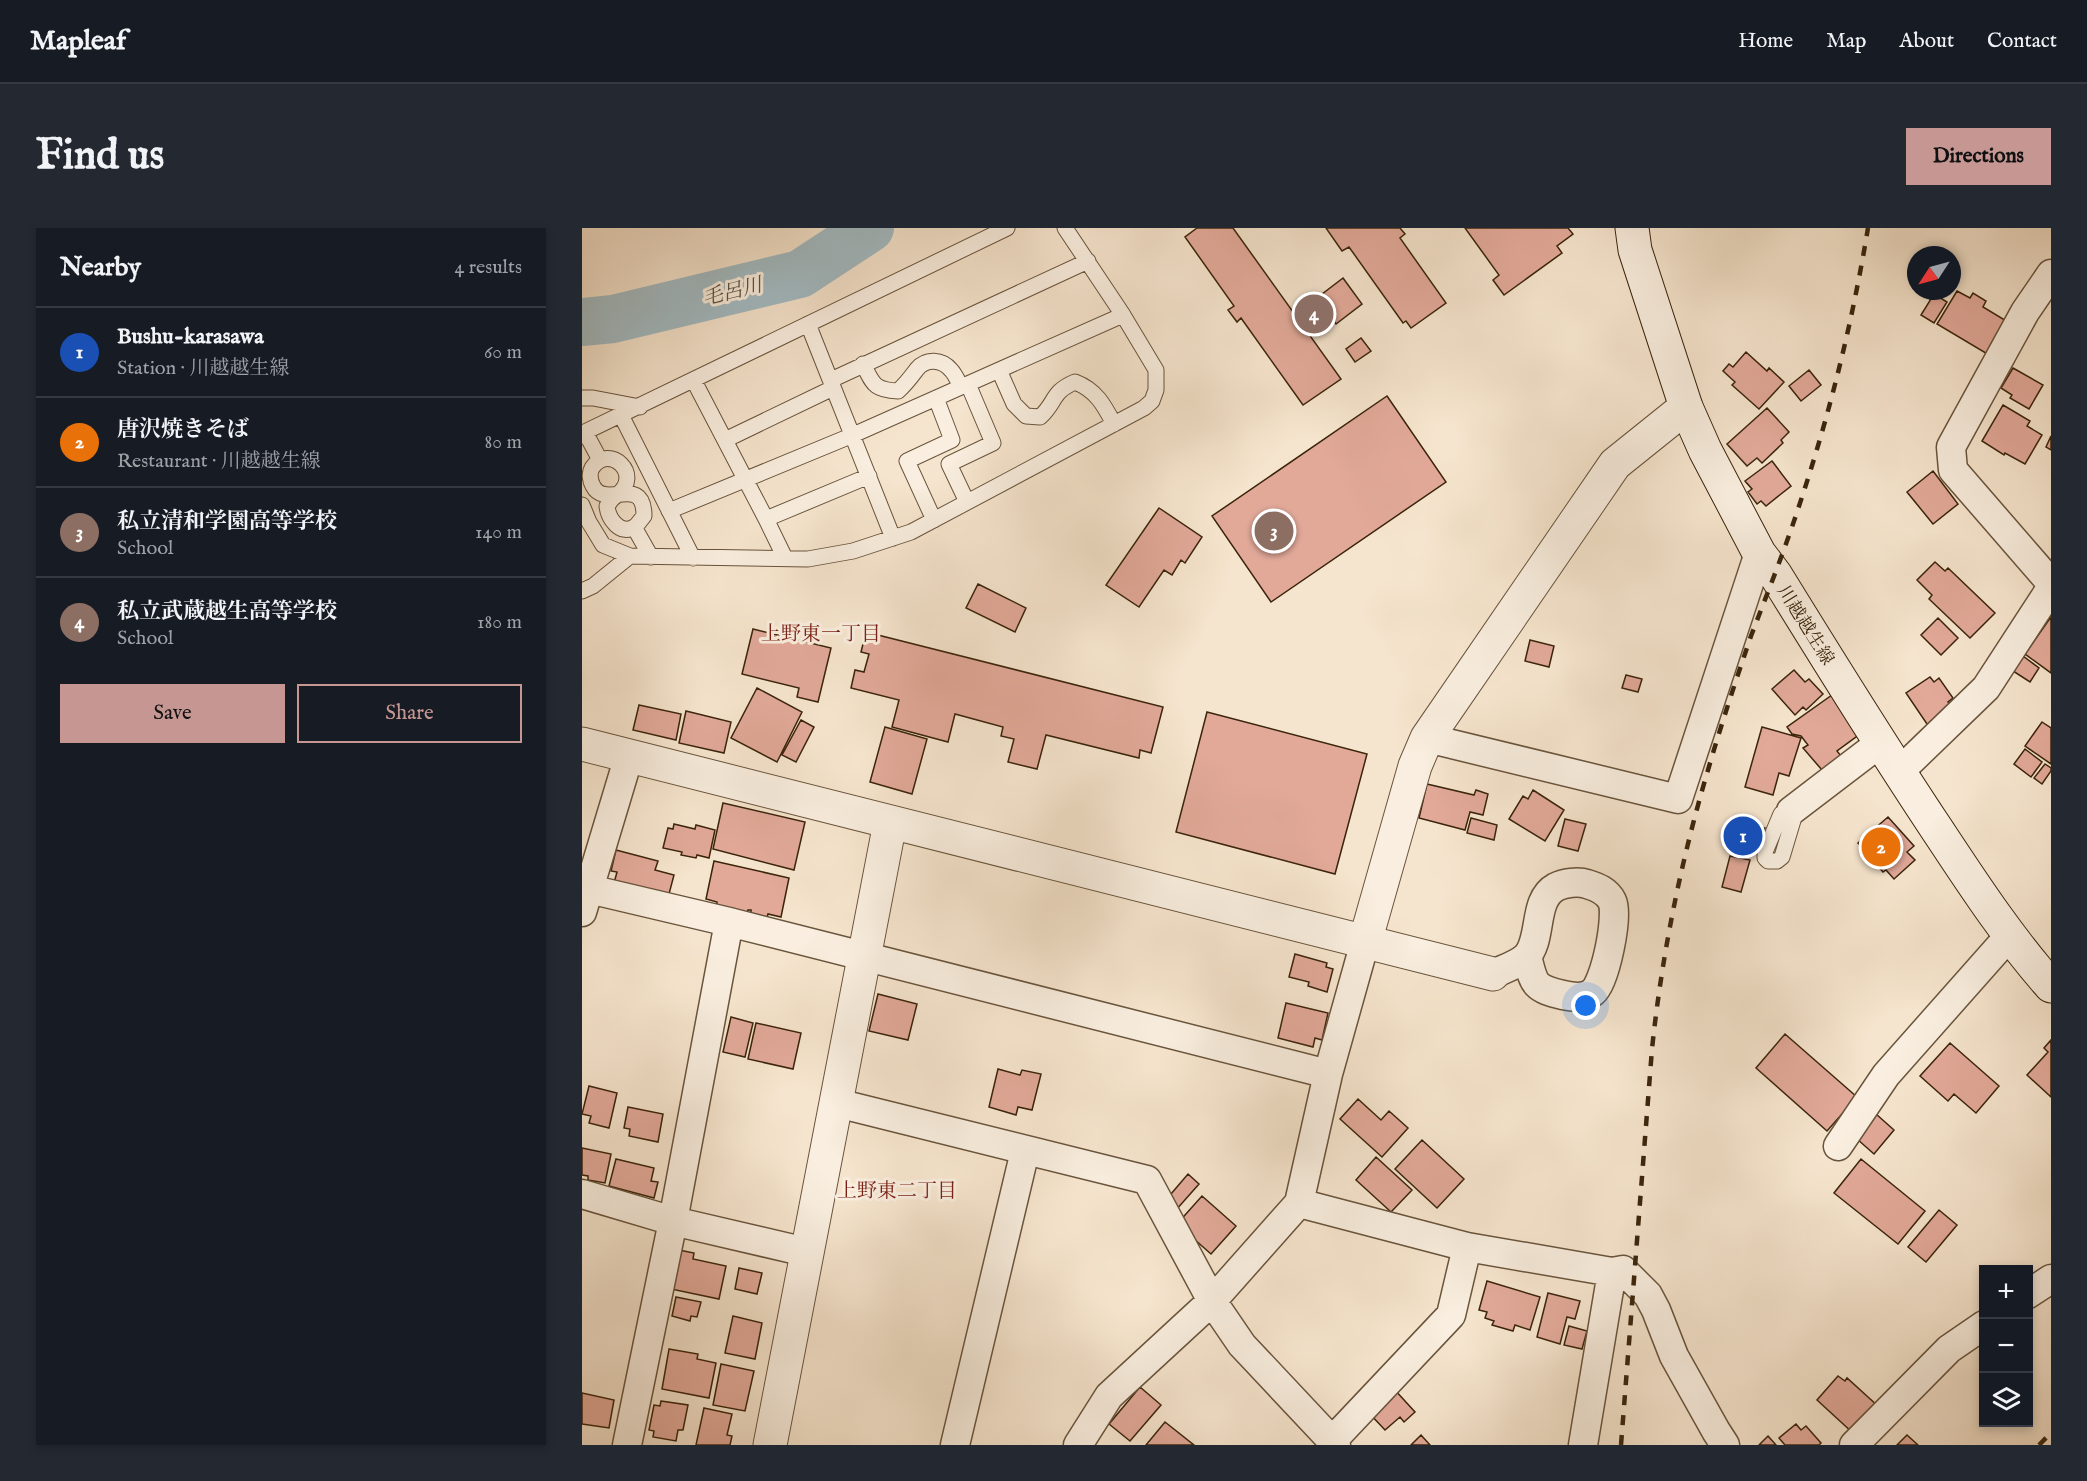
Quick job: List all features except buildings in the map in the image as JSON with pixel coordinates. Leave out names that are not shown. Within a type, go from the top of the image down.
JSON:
[{"type":"street","name":"川越越生線","points":[[1632,228],[1635,250],[1686,407],[1705,450],[1759,553],[1775,574],[1899,772],[2010,934],[2051,986]]},
{"type":"street","points":[[2050,277],[2025,312],[1951,447],[1953,470],[2051,583]]},
{"type":"street","points":[[1078,1445],[1109,1396],[1212,1301],[1299,1203],[1328,1074],[1415,766],[1427,738],[1615,464],[1686,407]]},
{"type":"street","points":[[1427,738],[1678,799],[1759,553]]},
{"type":"street","points":[[1899,772],[1986,688],[2051,588]]},
{"type":"street","points":[[1791,811],[1880,743]]},
{"type":"street","points":[[582,744],[1493,974],[1571,997],[1587,996],[1599,985],[1614,924],[1613,902],[1597,887],[1581,882],[1554,888],[1544,901],[1527,956],[1493,974]]},
{"type":"street","points":[[629,756],[585,900],[729,922],[1328,1074]]},
{"type":"street","points":[[770,1445],[890,823]]},
{"type":"street","points":[[627,1445],[673,1221],[729,922]]},
{"type":"street","points":[[1838,1146],[1886,1075],[2010,934]]},
{"type":"street","points":[[1527,956],[1534,983],[1553,993]]},
{"type":"street","points":[[837,1103],[1147,1180],[1212,1301],[1242,1345],[1334,1443],[1451,1316],[1467,1247]]},
{"type":"street","points":[[955,1445],[1025,1151]]},
{"type":"street","points":[[582,1194],[673,1221],[806,1252]]},
{"type":"street","points":[[1299,1203],[1467,1247],[1612,1272],[1623,1270],[1648,1295],[1674,1356],[1725,1445]]},
{"type":"street","points":[[1582,1445],[1612,1272]]},
{"type":"street","points":[[2033,1291],[2051,1279]]},
{"type":"street","points":[[1854,1445],[1949,1349],[1979,1328]]},
{"type":"lane","points":[[600,460],[584,434],[1007,228]]},
{"type":"lane","points":[[582,505],[603,545],[630,556],[808,559],[853,551],[911,532],[1144,408],[1152,401],[1157,382],[1156,370],[1123,315],[1065,228]]},
{"type":"lane","points":[[724,440],[832,384],[863,364],[1088,261]]},
{"type":"lane","points":[[669,511],[853,435],[1123,315]]},
{"type":"lane","points":[[808,324],[893,538]]},
{"type":"lane","points":[[863,364],[872,383],[887,390],[898,391],[910,380],[918,367],[930,361],[941,362],[952,370],[964,385],[993,443],[949,464],[967,502]]},
{"type":"lane","points":[[999,370],[1014,404],[1026,416],[1040,417],[1050,408],[1053,398],[1063,387],[1075,382],[1087,387],[1100,399],[1114,424]]},
{"type":"lane","points":[[694,381],[785,558]]},
{"type":"lane","points":[[582,398],[640,407]]},
{"type":"lane","points":[[934,520],[908,461],[952,440],[936,398]]},
{"type":"lane","points":[[621,415],[693,558]]},
{"type":"lane","points":[[617,495],[607,506],[611,520],[622,528],[634,527],[644,516],[642,503],[633,493],[617,495],[603,495],[592,486],[590,472],[600,460],[608,458],[617,460],[627,474],[624,490],[617,495]]},
{"type":"lane","points":[[766,519],[868,476]]},
{"type":"lane","points":[[634,527],[651,557]]},
{"type":"lane","points":[[582,591],[593,586],[630,556]]},
{"type":"waterway","name":"毛呂川","points":[[582,322],[613,319],[800,274],[870,228]]},
{"type":"railway","points":[[1621,1445],[1652,1049],[1661,978],[1674,908],[1689,839],[1718,736],[1751,636],[1793,525],[1830,405],[1855,299],[1868,228]]},
{"type":"railway","points":[[2039,1445],[2051,1433]]},
{"type":"place","name":"私立武蔵越生高等学校","points":[[1314,314]]},
{"type":"place","name":"私立清和学園高等学校","points":[[1274,531]]},
{"type":"place","name":"Bushu-karasawa","points":[[1743,836]]},
{"type":"place","name":"唐沢焼きそば","points":[[1881,847]]},
{"type":"district","name":"上野東一丁目","points":[[821,633]]},
{"type":"district","name":"上野東二丁目","points":[[897,1190]]}]
